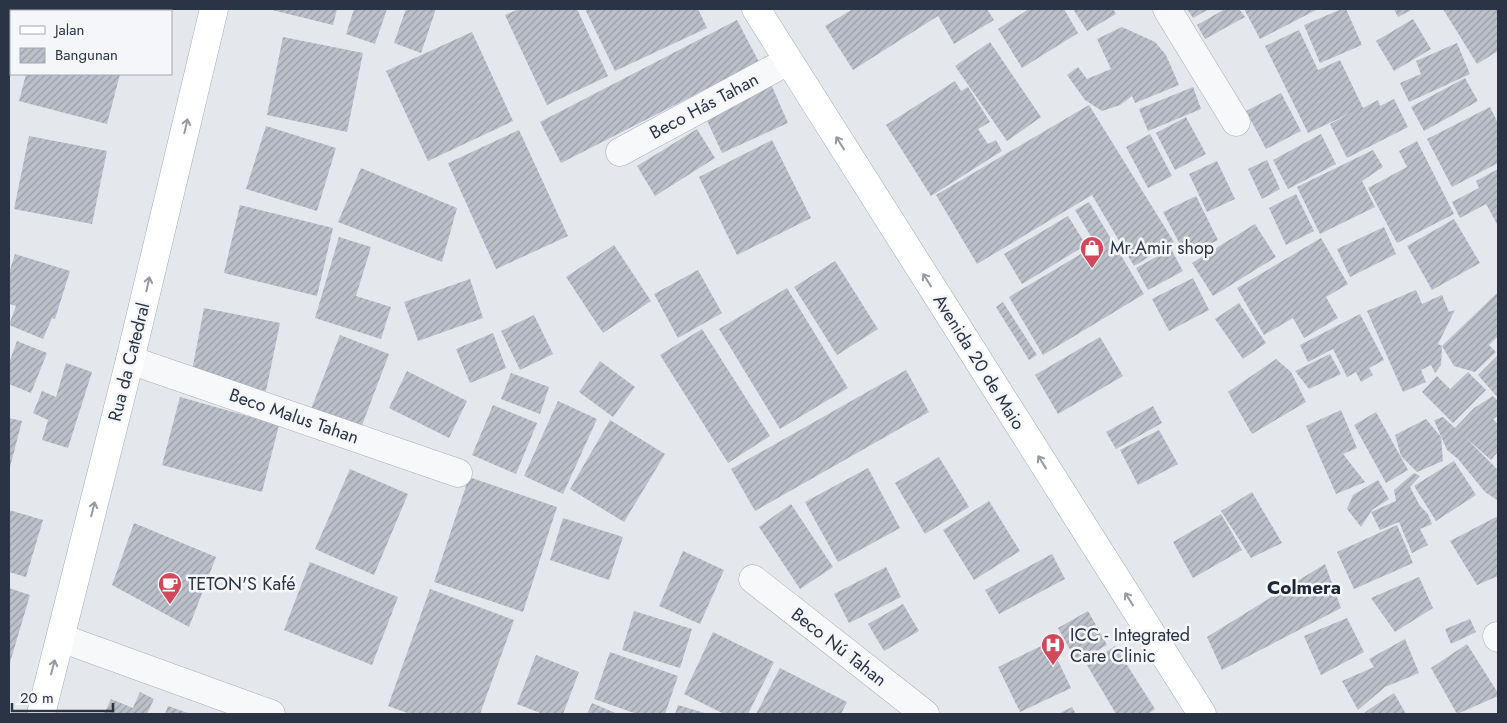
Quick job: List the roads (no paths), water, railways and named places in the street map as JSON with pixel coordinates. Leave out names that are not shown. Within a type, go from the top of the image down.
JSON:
[{"type":"main road","name":"Rua da Catedral","points":[[41,714],[130,360],[214,9]]},
{"type":"main road","name":"Avenida 20 de Maio","points":[[756,9],[1202,714]]},
{"type":"street","points":[[1167,9],[1236,122]]},
{"type":"street","name":"Beco Hás Tahan","points":[[620,152],[788,61]]},
{"type":"street","name":"Beco Malus Tahan","points":[[130,360],[458,473]]},
{"type":"street","name":"Beco Nú Tahan","points":[[753,580],[925,714]]},
{"type":"street","points":[[61,638],[271,714]]},
{"type":"place","name":"Mr.Amir shop","points":[[1092,269]]},
{"type":"place","name":"TETON'S Kafé","points":[[170,605]]},
{"type":"place","name":"ICC - Integrated Care Clinic","points":[[1053,666]]},
{"type":"district","name":"Colmera","points":[[1304,587]]}]
